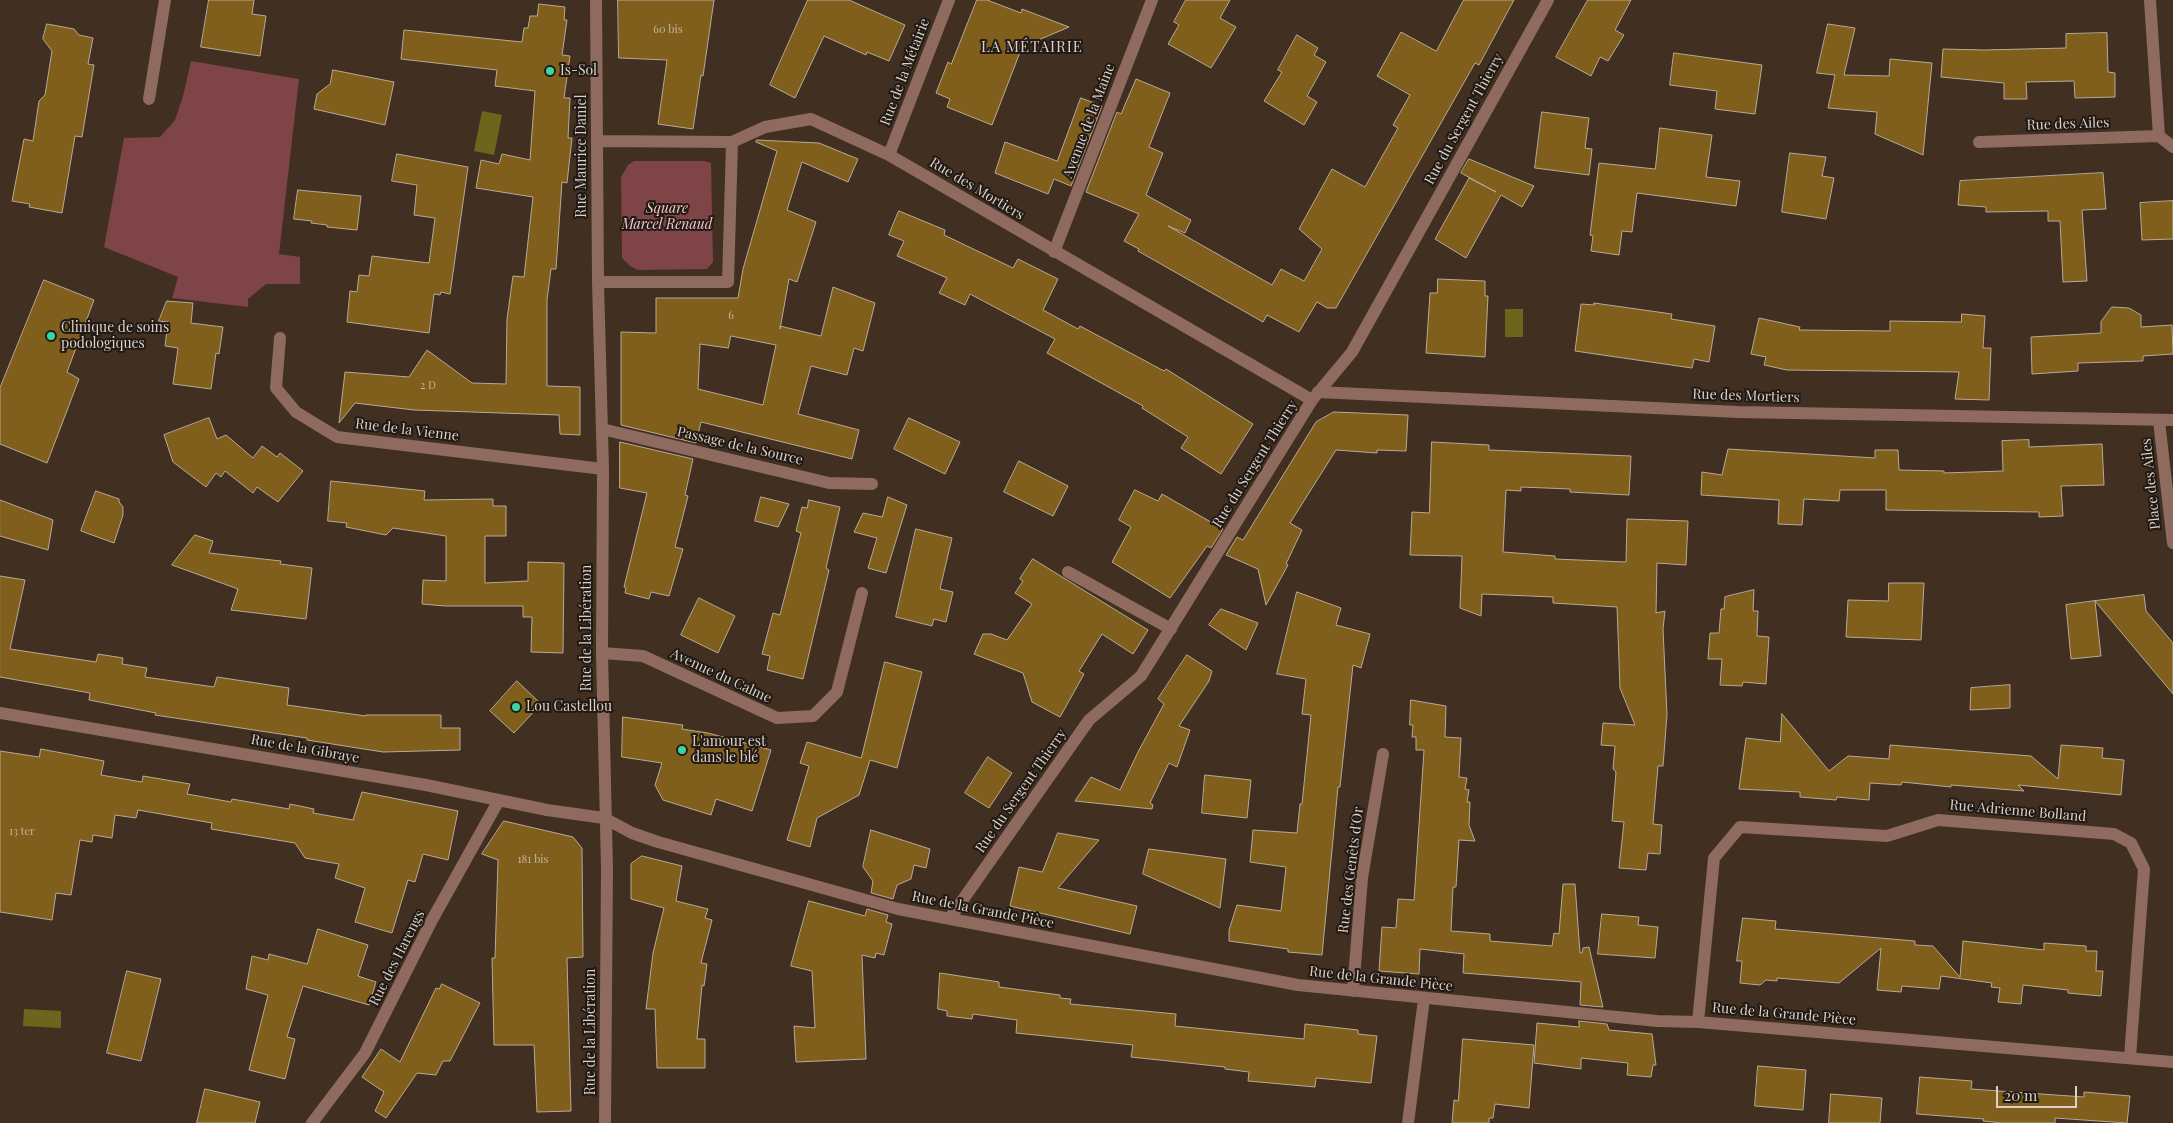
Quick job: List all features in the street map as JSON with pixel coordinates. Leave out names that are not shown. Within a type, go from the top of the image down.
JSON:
[{"type":"street","points":[[149,99],[166,0]]},
{"type":"street","name":"Rue Maurice Daniel","points":[[596,0],[598,282]]},
{"type":"street","name":"Rue de la Métairie","points":[[889,154],[949,0]]},
{"type":"street","name":"Avenue de la Maine","points":[[1054,252],[1152,0]]},
{"type":"street","name":"Rue du Sergent Thierry","points":[[950,918],[1089,720],[1141,676],[1315,396],[1352,352],[1548,0]]},
{"type":"street","points":[[2150,0],[2159,136],[2173,147]]},
{"type":"street","name":"Rue des Mortiers","points":[[598,141],[732,142],[766,127],[811,119],[889,154],[1054,252],[1315,396],[1738,412],[2173,420]]},
{"type":"street","name":"Rue des Ailes","points":[[1978,142],[2159,136]]},
{"type":"street","points":[[598,282],[728,282],[732,142]]},
{"type":"street","name":"Rue de la Libération","points":[[598,282],[603,469],[602,653],[604,818],[607,869],[605,1123]]},
{"type":"street","name":"Rue de la Vienne","points":[[280,338],[276,388],[296,412],[337,437],[603,469]]},
{"type":"street","name":"Place des Ailes","points":[[2159,421],[2173,543]]},
{"type":"street","name":"Passage de la Source","points":[[602,429],[829,483],[872,484]]},
{"type":"street","points":[[1068,572],[1171,629]]},
{"type":"street","name":"Avenue du Calme","points":[[602,653],[644,656],[777,718],[813,716],[837,692],[862,593]]},
{"type":"street","name":"Rue de la Gibraye","points":[[0,713],[417,783],[547,810],[604,818]]},
{"type":"street","name":"Rue des Genêts d'Or","points":[[1353,991],[1362,878],[1383,754]]},
{"type":"street","name":"Rue des Harengs","points":[[312,1123],[365,1053],[432,920],[499,800]]},
{"type":"street","name":"Rue de la Grande Pièce","points":[[604,818],[632,834],[898,909],[1298,985],[1657,1021],[1698,1022],[2173,1062]]},
{"type":"street","name":"Rue Adrienne Bolland","points":[[1698,1022],[1714,858],[1740,827],[1887,836],[1938,820],[2114,834],[2131,843],[2144,869],[2130,1057]]},
{"type":"street","points":[[1408,1123],[1424,999]]},
{"type":"green space","points":[[191,61],[299,79],[279,254],[300,257],[300,284],[266,284],[248,299],[248,307],[172,298],[178,277],[104,247],[124,138],[160,137],[175,120]]},
{"type":"green space","name":"Square Marcel Renaud","points":[[634,161],[705,161],[711,163],[713,262],[707,269],[638,270],[630,266],[622,258],[621,177],[628,165]]},
{"type":"shaded area","points":[[482,111],[502,115],[494,155],[474,151]]},
{"type":"shaded area","points":[[1505,309],[1523,309],[1523,337],[1505,337]]},
{"type":"shaded area","points":[[24,1009],[61,1011],[61,1028],[23,1026]]},
{"type":"building","points":[[209,0],[254,0],[252,14],[266,16],[260,56],[201,47]]},
{"type":"building","points":[[618,0],[714,0],[693,129],[658,124],[667,60],[619,58]]},
{"type":"building","points":[[808,0],[849,0],[905,25],[889,61],[867,52],[866,55],[824,36],[795,98],[770,85]]},
{"type":"building","points":[[977,0],[987,0],[1021,13],[1022,9],[1069,27],[1022,47],[992,125],[947,107],[950,99],[936,93],[948,62],[951,64]]},
{"type":"building","points":[[1186,0],[1230,0],[1220,18],[1236,27],[1211,68],[1168,44],[1179,25],[1174,22]]},
{"type":"building","points":[[1464,0],[1514,0],[1479,65],[1475,63],[1336,308],[1327,308],[1317,302],[1299,332],[1267,315],[1263,322],[1138,251],[1139,249],[1124,241],[1139,214],[1086,192],[1117,112],[1121,114],[1136,79],[1170,93],[1149,147],[1163,153],[1146,195],[1191,220],[1185,233],[1168,226],[1272,285],[1281,269],[1304,281],[1322,249],[1299,229],[1332,169],[1365,187],[1398,128],[1393,125],[1410,95],[1377,76],[1401,32],[1436,51]]},
{"type":"building","points":[[1588,0],[1631,0],[1615,30],[1624,35],[1608,61],[1600,57],[1591,76],[1556,57]]},
{"type":"building","points":[[539,4],[565,7],[564,20],[567,20],[562,55],[570,56],[564,98],[570,98],[568,138],[572,138],[567,183],[562,182],[556,269],[551,269],[547,300],[547,386],[580,387],[580,435],[560,434],[559,415],[414,410],[355,403],[339,423],[345,372],[409,377],[427,350],[472,383],[506,384],[507,319],[513,276],[524,277],[533,197],[476,188],[481,160],[499,164],[502,154],[530,160],[535,91],[495,86],[497,70],[401,59],[404,30],[522,42],[524,28],[528,28],[530,16],[537,16]]},
{"type":"building","points":[[47,24],[74,29],[79,35],[93,38],[88,64],[94,65],[82,137],[75,136],[62,213],[29,207],[30,204],[12,201],[24,139],[33,141],[39,101],[45,95],[52,51],[43,39]]},
{"type":"building","points":[[1828,24],[1855,28],[1844,75],[1889,76],[1890,59],[1932,63],[1923,155],[1875,134],[1877,112],[1828,108],[1835,75],[1817,73]]},
{"type":"building","points":[[2107,33],[2108,72],[2115,73],[2115,97],[2075,98],[2074,81],[2026,82],[2027,99],[2004,99],[2004,83],[1941,77],[1943,49],[2066,48],[2066,34]]},
{"type":"building","points":[[1297,35],[1318,48],[1314,55],[1326,62],[1307,96],[1317,102],[1304,125],[1264,101],[1282,72],[1278,70]]},
{"type":"building","points":[[1674,53],[1762,65],[1755,114],[1715,109],[1717,91],[1670,85]]},
{"type":"building","points":[[333,70],[394,82],[385,125],[314,109],[317,94],[330,84]]},
{"type":"building","points":[[1081,98],[1102,106],[1071,186],[1054,179],[1048,194],[995,173],[1005,142],[1057,161]]},
{"type":"building","points":[[1542,112],[1589,118],[1585,148],[1592,149],[1589,175],[1535,168]]},
{"type":"building","points":[[1660,128],[1712,135],[1706,177],[1740,181],[1736,206],[1637,193],[1632,232],[1622,231],[1619,255],[1591,251],[1593,236],[1590,235],[1599,163],[1655,169]]},
{"type":"building","points":[[757,140],[819,143],[858,159],[848,182],[802,162],[787,210],[816,222],[797,282],[789,279],[781,326],[821,336],[833,287],[875,303],[863,351],[854,348],[847,375],[811,366],[798,414],[859,430],[852,459],[701,422],[696,443],[621,425],[621,332],[656,333],[656,298],[738,298],[743,269],[777,151],[756,142]],"holes":[[[731,336],[776,345],[763,405],[698,389],[700,344],[728,348]]]},
{"type":"building","points":[[1790,153],[1826,157],[1822,176],[1834,178],[1826,219],[1782,212]]},
{"type":"building","points":[[397,154],[468,167],[450,294],[441,292],[440,295],[434,294],[429,333],[347,322],[350,291],[357,292],[359,275],[369,276],[372,256],[429,263],[435,218],[414,215],[417,185],[392,181]]},
{"type":"building","points":[[1469,159],[1534,186],[1522,207],[1501,195],[1466,258],[1435,239],[1469,178],[1496,192],[1461,173]]},
{"type":"building","points":[[2103,173],[2106,209],[2082,210],[2087,281],[2063,282],[2060,221],[2048,221],[2048,211],[1986,212],[1986,207],[1958,205],[1960,181]]},
{"type":"building","points":[[298,190],[361,196],[357,230],[327,227],[327,225],[311,223],[312,221],[294,219]]},
{"type":"building","points":[[2173,201],[2173,239],[2142,240],[2140,203]]},
{"type":"building","points":[[899,211],[945,230],[944,235],[1013,268],[1018,259],[1058,279],[1043,310],[1078,329],[1080,326],[1164,371],[1166,369],[1253,424],[1221,474],[1181,448],[1188,437],[1142,408],[1143,406],[1047,353],[1055,339],[970,294],[965,305],[939,293],[947,278],[897,256],[904,241],[889,235]]},
{"type":"building","points":[[1438,279],[1485,281],[1485,296],[1488,296],[1485,357],[1426,353],[1430,293],[1437,293]]},
{"type":"building","name":"Clinique de soins podologiques","points":[[44,280],[94,300],[67,372],[79,379],[47,463],[0,444],[0,388]]},
{"type":"building","points":[[167,301],[193,303],[191,323],[223,327],[219,354],[216,353],[211,389],[173,384],[178,348],[165,346],[168,322],[159,321]]},
{"type":"building","points":[[1594,303],[1672,314],[1671,319],[1715,326],[1709,362],[1694,359],[1692,368],[1575,351],[1581,304],[1594,305]]},
{"type":"building","points":[[2112,307],[2129,308],[2141,315],[2141,327],[2172,325],[2173,354],[2143,356],[2143,361],[2078,363],[2078,371],[2032,374],[2031,337],[2101,333],[2101,322]]},
{"type":"building","points":[[1962,314],[1985,316],[1983,348],[1991,348],[1989,400],[1955,399],[1959,372],[1787,370],[1764,365],[1766,357],[1751,354],[1759,318],[1800,327],[1799,330],[1890,331],[1890,321],[1961,322]]},
{"type":"building","points":[[1334,412],[1408,415],[1406,451],[1377,450],[1377,453],[1336,450],[1290,523],[1302,530],[1286,564],[1288,565],[1266,605],[1258,569],[1226,555],[1237,537],[1243,540],[1316,422]]},
{"type":"building","points":[[209,418],[217,439],[226,435],[253,458],[262,446],[277,457],[280,453],[303,471],[278,502],[257,487],[253,493],[225,471],[221,477],[216,473],[206,487],[173,462],[164,435]]},
{"type":"building","points":[[909,418],[960,442],[945,474],[894,449]]},
{"type":"building","points":[[2029,440],[2029,447],[2102,444],[2104,485],[2061,486],[2063,516],[2039,517],[2039,512],[1886,510],[1886,490],[1840,490],[1839,501],[1804,499],[1802,525],[1778,524],[1779,500],[1701,495],[1702,472],[1722,475],[1728,449],[1875,458],[1875,450],[1898,450],[1899,470],[1944,471],[1944,473],[2003,471],[2002,441]]},
{"type":"building","points":[[620,442],[693,459],[685,495],[688,496],[675,547],[683,549],[669,596],[651,592],[649,599],[625,593],[626,588],[624,587],[647,493],[620,488]]},
{"type":"building","points":[[1432,442],[1489,445],[1489,450],[1631,456],[1629,495],[1570,492],[1570,489],[1521,487],[1521,491],[1506,490],[1503,552],[1555,556],[1555,559],[1626,562],[1627,519],[1688,521],[1686,565],[1657,563],[1656,613],[1665,611],[1663,629],[1667,715],[1663,766],[1658,766],[1653,824],[1662,825],[1660,854],[1648,853],[1646,870],[1619,868],[1624,822],[1612,821],[1616,772],[1613,769],[1615,746],[1601,745],[1603,723],[1635,725],[1620,688],[1617,607],[1553,603],[1553,597],[1482,594],[1481,616],[1460,608],[1462,556],[1410,555],[1412,512],[1429,513]]},
{"type":"building","points":[[1019,461],[1068,486],[1053,516],[1004,492]]},
{"type":"building","points":[[331,481],[425,491],[424,500],[493,499],[493,506],[506,506],[506,536],[485,536],[485,583],[528,581],[528,562],[564,563],[563,653],[531,652],[532,617],[523,617],[523,606],[445,606],[422,604],[423,580],[446,581],[446,536],[393,528],[386,535],[346,527],[347,523],[328,521]]},
{"type":"building","points":[[1135,490],[1158,501],[1162,494],[1223,529],[1211,548],[1207,546],[1170,598],[1112,562],[1131,527],[1119,520]]},
{"type":"building","points":[[96,491],[119,499],[123,507],[123,515],[114,543],[81,531]]},
{"type":"building","points":[[761,497],[789,504],[778,527],[755,521]]},
{"type":"building","points":[[888,497],[907,505],[886,573],[868,568],[877,538],[854,532],[863,513],[882,517]]},
{"type":"building","points":[[0,500],[53,520],[48,550],[0,536]]},
{"type":"building","points":[[809,500],[840,507],[826,568],[829,570],[803,679],[767,670],[770,656],[762,654],[773,613],[780,615],[801,533],[796,531],[802,507],[807,508]]},
{"type":"building","points":[[916,529],[952,538],[940,589],[953,592],[946,622],[934,619],[932,626],[896,617]]},
{"type":"building","points":[[195,535],[213,541],[209,553],[281,561],[280,564],[312,568],[306,619],[231,610],[238,589],[172,565]]},
{"type":"building","points":[[1033,559],[1148,630],[1133,654],[1102,634],[1079,671],[1084,674],[1060,717],[1032,702],[1023,673],[974,654],[983,634],[991,634],[1007,640],[1032,604],[1015,593],[1023,581],[1020,579]]},
{"type":"building","points":[[0,576],[25,580],[10,649],[96,662],[98,654],[123,658],[122,664],[147,668],[145,677],[214,687],[217,677],[289,688],[287,705],[366,716],[441,715],[441,728],[460,728],[460,750],[383,752],[307,740],[307,738],[155,715],[156,713],[89,700],[90,693],[0,677]]},
{"type":"building","points":[[1889,583],[1924,583],[1921,640],[1846,637],[1848,600],[1888,601]]},
{"type":"building","points":[[1754,590],[1753,611],[1758,611],[1757,636],[1769,637],[1766,684],[1743,682],[1742,686],[1720,685],[1722,659],[1708,659],[1710,633],[1719,633],[1721,609],[1724,609],[1725,597]]},
{"type":"building","points":[[1297,592],[1341,608],[1336,625],[1370,634],[1361,668],[1353,665],[1340,787],[1338,787],[1322,955],[1288,952],[1288,949],[1229,941],[1229,930],[1237,905],[1281,911],[1286,867],[1250,862],[1253,830],[1297,833],[1300,804],[1302,804],[1311,715],[1302,714],[1306,679],[1277,674]]},
{"type":"building","points":[[2144,595],[2146,611],[2173,643],[2173,694],[2095,601]]},
{"type":"building","points":[[699,598],[735,616],[718,653],[681,635]]},
{"type":"building","points":[[2095,601],[2101,656],[2071,659],[2066,605]]},
{"type":"building","points":[[1221,609],[1258,623],[1246,650],[1209,625]]},
{"type":"building","points":[[1187,655],[1212,671],[1209,681],[1179,726],[1190,730],[1177,767],[1169,763],[1150,803],[1153,805],[1152,809],[1075,801],[1091,777],[1120,790],[1164,704],[1158,699]]},
{"type":"building","points":[[885,662],[922,672],[897,768],[870,760],[859,795],[817,818],[810,847],[787,840],[809,766],[800,763],[807,742],[861,758]]},
{"type":"building","name":"Lou Castellou","points":[[517,681],[541,704],[514,733],[490,711]]},
{"type":"building","points":[[2010,685],[2010,708],[1970,710],[1971,688]]},
{"type":"building","points":[[1411,700],[1446,706],[1445,737],[1461,738],[1459,777],[1467,778],[1465,789],[1469,790],[1467,802],[1470,802],[1469,825],[1475,841],[1459,840],[1456,887],[1453,887],[1451,931],[1490,934],[1490,941],[1552,946],[1554,933],[1559,934],[1563,884],[1575,884],[1580,953],[1582,953],[1583,948],[1589,947],[1603,1007],[1580,1005],[1581,982],[1463,973],[1464,954],[1420,949],[1419,974],[1379,971],[1382,927],[1396,928],[1398,899],[1414,900],[1424,750],[1416,750],[1416,737],[1412,737],[1413,725],[1410,725]]},
{"type":"building","points":[[1782,714],[1829,771],[1848,756],[1889,759],[1890,745],[2031,756],[2058,779],[2061,745],[2103,748],[2102,758],[2124,760],[2121,795],[2018,785],[2024,791],[1902,782],[1901,785],[1870,783],[1869,800],[1837,797],[1836,800],[1800,797],[1800,792],[1739,789],[1746,738],[1780,742]]},
{"type":"building","points":[[623,717],[683,725],[682,729],[708,733],[771,750],[752,811],[716,799],[711,815],[663,800],[655,785],[662,763],[622,757]]},
{"type":"building","points":[[41,749],[104,761],[101,775],[142,782],[143,776],[190,784],[187,794],[231,802],[232,799],[289,809],[290,804],[314,809],[313,813],[353,820],[362,792],[458,811],[448,860],[423,854],[415,882],[408,880],[392,933],[355,922],[365,888],[335,878],[339,864],[305,858],[295,843],[211,829],[212,823],[138,810],[136,818],[115,815],[112,838],[93,835],[92,842],[80,840],[71,895],[56,893],[52,920],[0,912],[0,751],[39,757]]},
{"type":"building","points":[[988,757],[1012,773],[989,808],[965,793]]},
{"type":"building","points":[[1205,775],[1251,780],[1247,818],[1202,813]]},
{"type":"building","points":[[504,821],[573,837],[582,848],[583,957],[567,958],[571,1111],[537,1112],[534,1045],[494,1045],[492,958],[495,958],[498,860],[482,854]]},
{"type":"building","points":[[871,830],[930,849],[926,868],[914,865],[911,879],[897,885],[893,899],[871,893],[873,881],[863,867]]},
{"type":"building","points":[[1058,833],[1099,840],[1058,888],[1137,906],[1130,934],[1010,906],[1019,867],[1042,872]]},
{"type":"building","points":[[1149,849],[1226,859],[1220,908],[1143,874]]},
{"type":"building","points":[[642,856],[682,866],[676,901],[708,909],[705,918],[712,920],[701,963],[707,964],[704,986],[702,985],[697,1039],[705,1039],[705,1068],[657,1068],[655,1009],[646,1009],[653,953],[664,908],[631,899],[631,864]]},
{"type":"building","points":[[809,901],[865,916],[867,909],[888,915],[886,922],[892,924],[884,955],[876,953],[875,958],[862,955],[866,1059],[796,1062],[794,1026],[815,1028],[812,971],[791,966]]},
{"type":"building","points":[[1602,914],[1639,917],[1638,925],[1658,927],[1655,958],[1598,954]]},
{"type":"building","points":[[1743,918],[1776,921],[1775,929],[1915,941],[1915,945],[1933,946],[1960,977],[1963,941],[2044,950],[2044,943],[2086,946],[2086,951],[2097,951],[2096,971],[2103,971],[2101,996],[2068,993],[2068,990],[2023,985],[2021,1004],[1998,1002],[2000,988],[1991,987],[1992,983],[1941,976],[1939,989],[1902,986],[1901,992],[1877,990],[1881,948],[1839,983],[1777,978],[1777,981],[1766,980],[1760,985],[1740,983],[1742,961],[1737,961]]},
{"type":"building","points":[[318,929],[368,945],[358,976],[376,982],[369,1005],[303,986],[287,1037],[295,1039],[285,1079],[249,1070],[268,995],[246,989],[252,956],[268,960],[269,954],[307,964]]},
{"type":"building","points":[[127,971],[161,979],[141,1061],[107,1053]]},
{"type":"building","points":[[940,973],[999,982],[999,987],[1060,995],[1060,998],[1071,999],[1070,1004],[1176,1014],[1175,1026],[1304,1039],[1305,1024],[1358,1030],[1358,1034],[1377,1036],[1371,1083],[1316,1078],[1315,1087],[1248,1081],[1249,1072],[1225,1069],[1225,1067],[1131,1057],[1133,1045],[1016,1033],[1017,1020],[973,1014],[972,1019],[947,1016],[947,1011],[938,1009]]},
{"type":"building","points":[[442,984],[480,1003],[450,1061],[443,1061],[436,1075],[417,1073],[386,1118],[375,1111],[384,1092],[362,1077],[381,1049],[400,1062],[436,988],[439,989]]},
{"type":"building","points":[[1579,1021],[1607,1024],[1609,1030],[1652,1034],[1656,1065],[1653,1065],[1651,1077],[1627,1075],[1628,1063],[1581,1058],[1581,1069],[1534,1063],[1537,1023],[1579,1027]]},
{"type":"building","points":[[1463,1039],[1534,1045],[1529,1108],[1495,1104],[1493,1118],[1489,1118],[1489,1123],[1452,1123],[1454,1100],[1458,1101]]},
{"type":"building","points":[[1758,1066],[1806,1070],[1803,1110],[1755,1106]]},
{"type":"building","points":[[1920,1077],[1972,1081],[1971,1089],[2084,1097],[2084,1092],[2130,1096],[2127,1123],[2055,1118],[2055,1123],[2002,1123],[1983,1121],[1984,1119],[1917,1114]]},
{"type":"building","points":[[205,1089],[260,1102],[255,1123],[197,1123]]},
{"type":"building","points":[[1831,1094],[1882,1098],[1880,1123],[1829,1123]]},
{"type":"place","name":"Is-Sol","points":[[550,71]]},
{"type":"place","name":"Clinique de soins podologiques","points":[[51,336]]},
{"type":"place","name":"Lou Castellou","points":[[516,707]]},
{"type":"place","name":"L'amour est dans le blé","points":[[682,750]]},
{"type":"district","name":"LA MÉTAIRIE","points":[[1032,47]]}]
